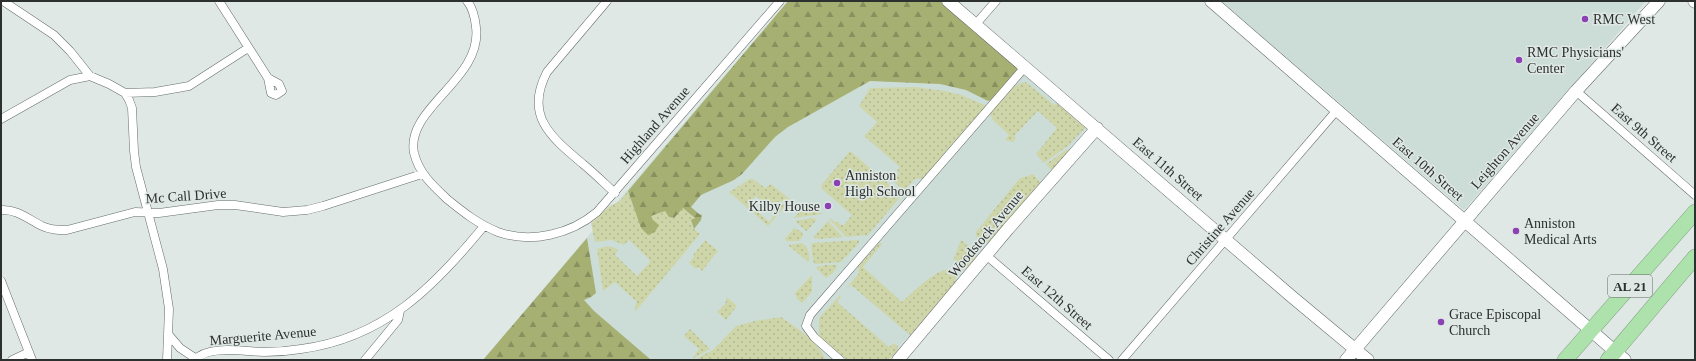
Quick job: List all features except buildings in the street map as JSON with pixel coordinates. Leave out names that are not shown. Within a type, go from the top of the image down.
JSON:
[{"type":"highway","name":"AL 21","points":[[1566,360],[1695,212]]},
{"type":"highway","name":"AL 21","points":[[1616,357],[1695,257]]},
{"type":"street","points":[[3,1],[54,35],[70,51],[90,76],[125,93],[155,92],[189,86],[248,48]]},
{"type":"street","points":[[219,1],[268,78]]},
{"type":"street","points":[[422,174],[414,153],[414,145],[418,127],[423,118],[464,70],[476,42],[477,34],[475,18],[467,1]]},
{"type":"street","points":[[607,1],[547,72],[541,83],[538,103],[541,119],[549,133],[562,147],[615,192]]},
{"type":"street","name":"Highland Avenue","points":[[422,174],[432,185],[467,216],[484,226],[505,234],[521,237],[546,236],[563,232],[579,225],[597,212],[615,192],[780,1]]},
{"type":"street","name":"East 11th Street","points":[[948,1],[1368,360]]},
{"type":"street","points":[[975,25],[996,1]]},
{"type":"street","name":"East 10th Street","points":[[1211,1],[1592,331],[1616,357]]},
{"type":"street","name":"Leighton Avenue","points":[[1346,360],[1576,91],[1658,1]]},
{"type":"street","points":[[840,360],[814,337],[806,326],[810,315],[1025,67]]},
{"type":"street","points":[[1,119],[70,80],[90,76]]},
{"type":"street","name":"East 9th Street","points":[[1576,91],[1695,195]]},
{"type":"street","points":[[125,93],[132,108],[136,167],[163,269],[169,309],[167,360]]},
{"type":"street","name":"Christine Avenue","points":[[1122,360],[1337,110]]},
{"type":"street","name":"Woodstock Avenue","points":[[898,360],[987,256],[1008,229],[1097,128]]},
{"type":"street","name":"Mc Call Drive","points":[[1,210],[15,211],[43,227],[67,230],[135,212],[159,213],[218,205],[235,205],[283,212],[307,210],[422,174]]},
{"type":"street","name":"Marguerite Avenue","points":[[196,359],[208,352],[217,350],[267,352],[318,346],[365,331],[400,311],[421,295],[445,272],[484,226]]},
{"type":"street","name":"East 12th Street","points":[[987,256],[1109,360]]},
{"type":"street","points":[[1,281],[30,356],[12,360]]},
{"type":"street","points":[[365,360],[398,320],[400,311]]},
{"type":"street","points":[[168,334],[180,348],[196,359]]},
{"type":"shaded area","name":"Anniston High School","points":[[788,1],[940,1],[1088,127],[888,360],[483,360]]},
{"type":"shaded area","points":[[1221,1],[1646,1],[1464,210]]},
{"type":"green space","points":[[788,1],[940,1],[1019,68],[994,99],[988,101],[966,90],[940,84],[870,81],[788,127],[775,137],[742,174],[734,180],[701,195],[691,207],[702,215],[701,220],[694,229],[691,220],[695,218],[683,208],[674,218],[669,217],[665,211],[651,216],[659,225],[655,232],[648,235],[641,228],[628,191]]},
{"type":"green space","points":[[1026,82],[1054,105],[1057,103],[1075,118],[1076,121],[1078,120],[1085,125],[1085,128],[1069,145],[1044,163],[1036,154],[1057,128],[1038,111],[1014,136],[1016,138],[1013,142],[1005,140],[1009,135],[993,120],[990,114],[1010,90],[1020,83]]},
{"type":"green space","points":[[915,87],[961,95],[987,106],[925,178],[915,179],[904,191],[890,178],[893,180],[899,174],[897,171],[900,167],[864,136],[877,122],[859,106],[870,88]]},
{"type":"green space","points":[[1071,149],[1053,171],[1046,164],[1066,150]]},
{"type":"green space","points":[[850,151],[902,195],[868,235],[846,237],[829,219],[830,218],[841,225],[844,225],[852,215],[821,188],[822,184]]},
{"type":"green space","points":[[1033,174],[1041,183],[989,242],[980,240],[977,237],[976,232],[1019,179]]},
{"type":"green space","points":[[750,179],[753,179],[765,188],[771,184],[791,200],[788,203],[784,201],[765,204],[756,196],[750,202],[750,205],[769,222],[775,214],[767,207],[768,206],[775,212],[777,210],[772,205],[787,204],[768,226],[729,192]]},
{"type":"green space","points":[[628,191],[641,228],[653,220],[651,216],[665,211],[683,208],[695,218],[691,223],[694,229],[700,234],[635,312],[637,302],[615,282],[603,291],[597,249],[608,246],[616,248],[618,250],[615,255],[637,276],[650,262],[649,259],[629,240],[624,245],[612,240],[595,242],[591,223],[611,205],[619,202]]},
{"type":"green space","points":[[808,202],[822,214],[794,218]]},
{"type":"green space","points":[[813,218],[817,219],[806,231],[795,221]]},
{"type":"green space","points":[[828,221],[843,237],[814,238],[814,236]]},
{"type":"green space","points":[[794,228],[802,232],[803,236],[799,241],[786,241],[785,239]]},
{"type":"green space","points":[[587,238],[596,293],[584,300],[594,311],[650,359],[483,360]]},
{"type":"green space","points":[[705,240],[718,251],[702,271],[698,267],[696,269],[689,263],[694,256],[693,255]]},
{"type":"green space","points":[[859,240],[859,243],[841,262],[815,264],[813,261],[811,244],[813,243]]},
{"type":"green space","points":[[961,240],[976,251],[977,256],[966,269],[959,267],[954,258]]},
{"type":"green space","points":[[880,242],[882,244],[863,267],[902,302],[924,282],[944,270],[950,270],[956,276],[956,282],[910,335],[851,285],[845,290],[859,273],[858,267]]},
{"type":"green space","points":[[802,243],[809,253],[808,262],[788,245]]},
{"type":"green space","points":[[826,265],[838,265],[833,273],[826,278],[816,268]]},
{"type":"green space","points":[[812,275],[812,292],[802,303],[794,294]]},
{"type":"green space","points":[[840,295],[841,297],[837,302],[889,347],[894,343],[898,346],[898,350],[889,360],[847,360],[819,336],[819,318]]},
{"type":"green space","points":[[727,297],[737,306],[726,320],[717,312],[725,304]]},
{"type":"green space","points":[[781,317],[812,341],[818,347],[826,360],[694,360],[713,350],[736,326]]},
{"type":"green space","points":[[690,329],[710,349],[694,358],[693,357],[699,349],[684,336]]},
{"type":"place","name":"RMC West","points":[[1585,19]]},
{"type":"place","name":"RMC Physicians' Center","points":[[1519,60]]},
{"type":"place","name":"Anniston High School","points":[[837,183]]},
{"type":"place","name":"Kilby House","points":[[828,206]]},
{"type":"place","name":"Anniston Medical Arts","points":[[1516,231]]},
{"type":"place","name":"Grace Episcopal Church","points":[[1441,322]]}]
